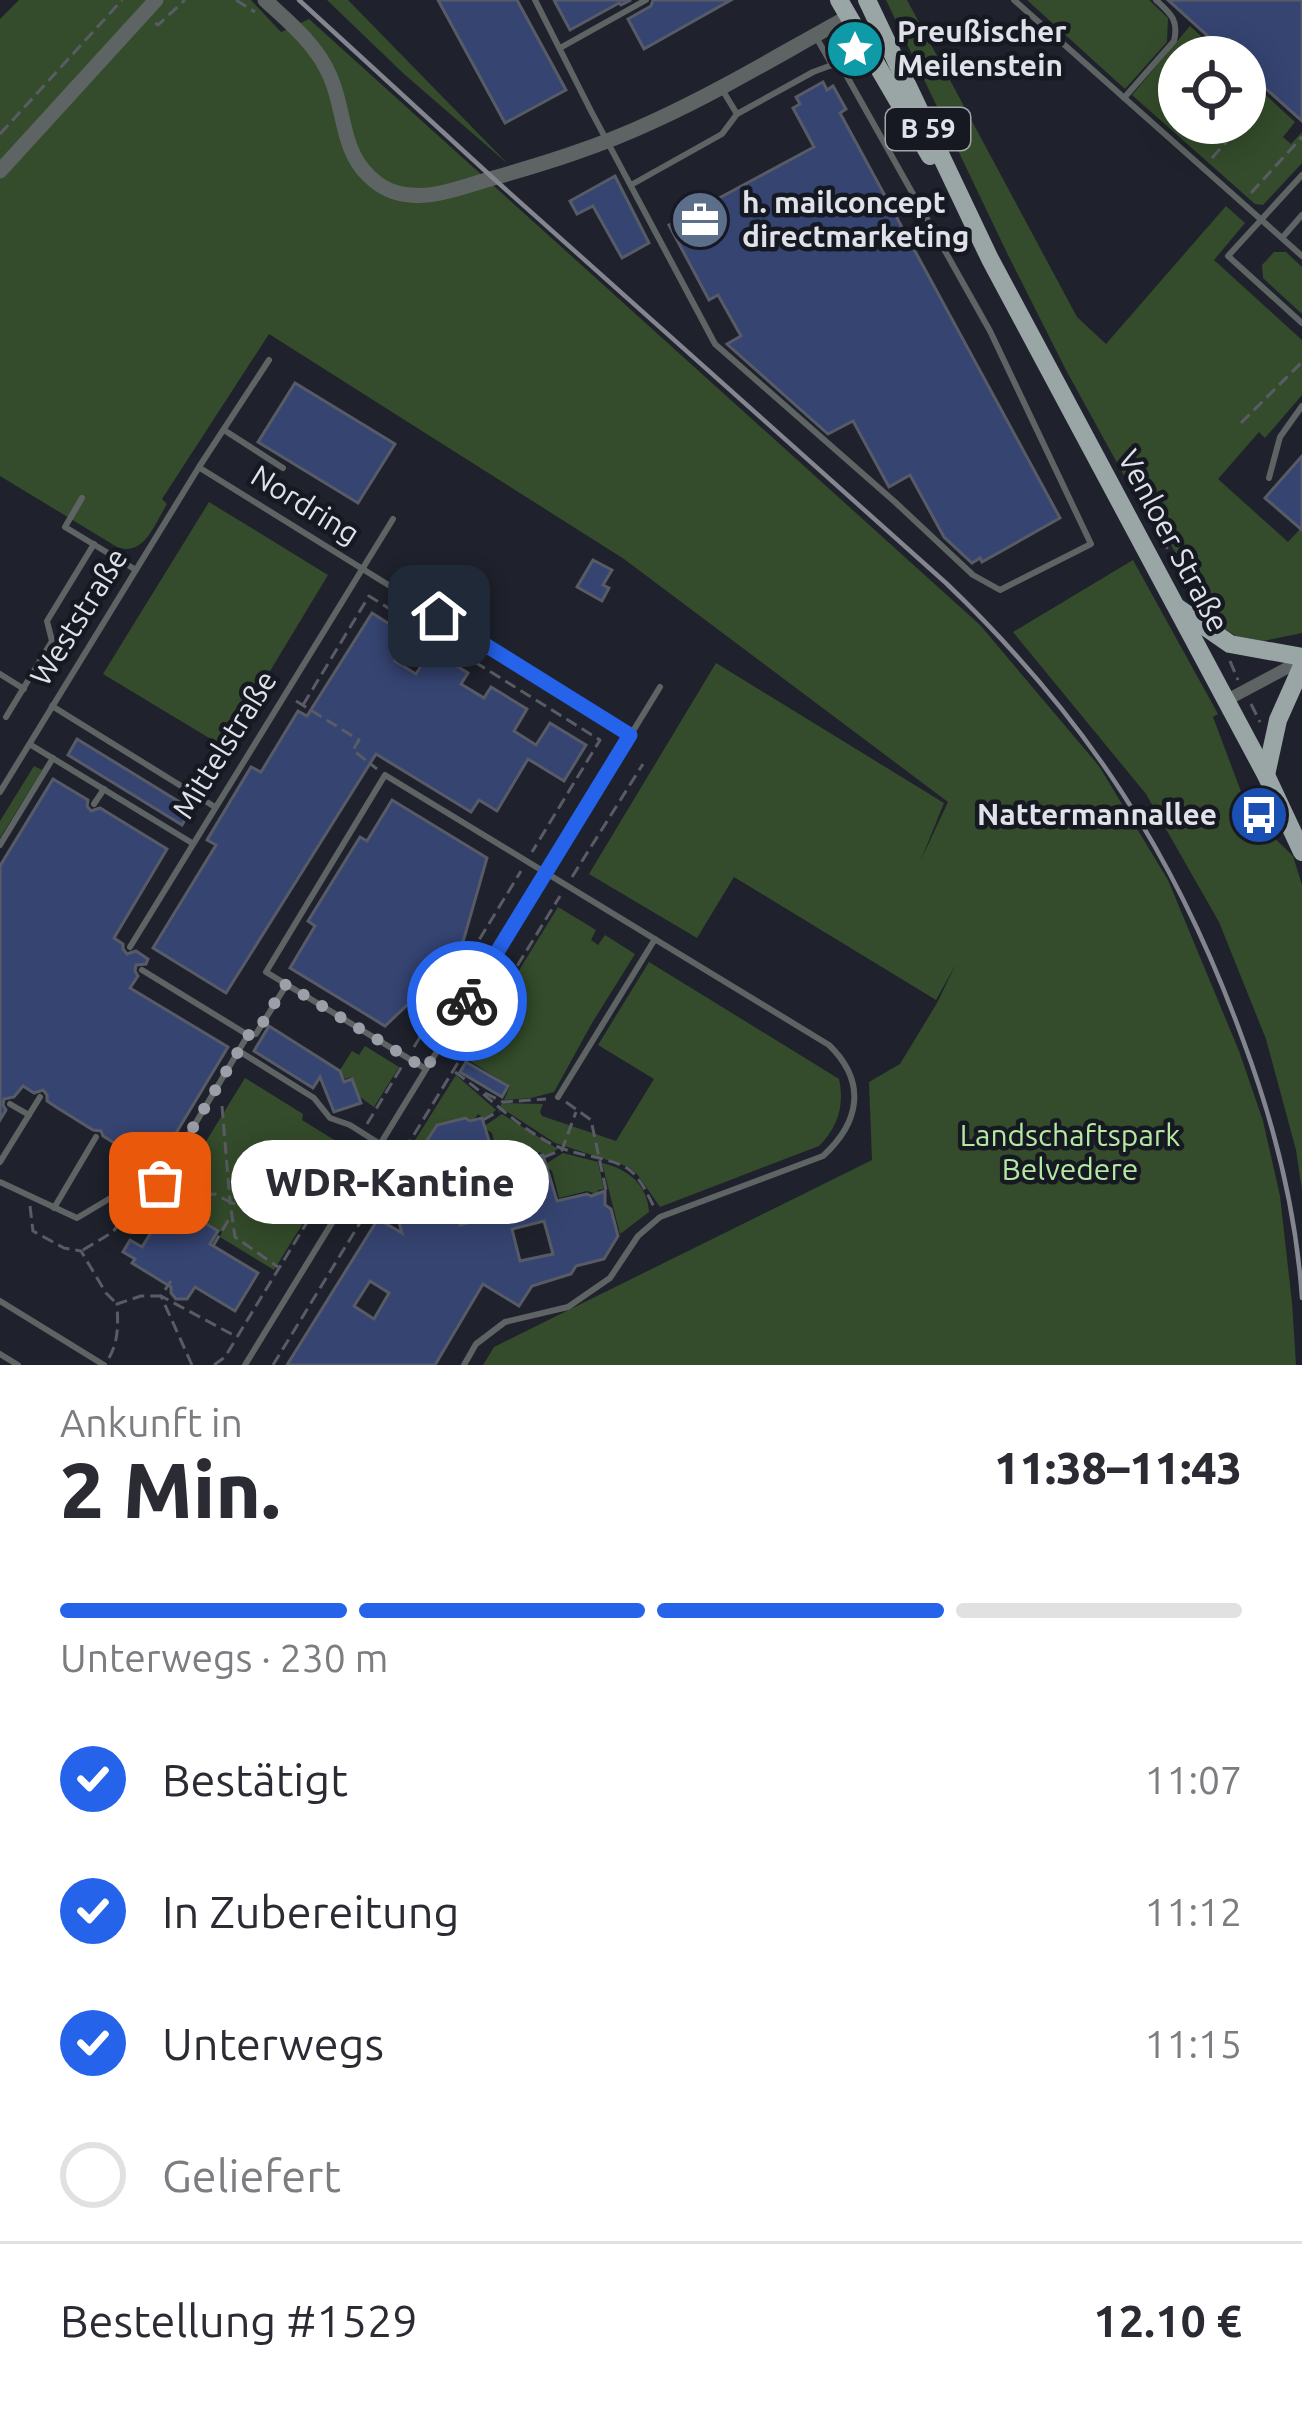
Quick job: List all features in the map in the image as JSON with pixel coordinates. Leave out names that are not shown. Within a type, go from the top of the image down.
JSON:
[{"type":"main road","points":[[843,9],[868,3]]},
{"type":"main road","name":"Venloer Straße","points":[[868,3],[990,259]]},
{"type":"main road","name":"Venloer Straße","points":[[843,9],[990,259],[1266,775],[1302,853]]},
{"type":"main road","points":[[1174,605],[1230,644],[1302,661],[1278,720],[1266,775]]},
{"type":"street","points":[[0,171],[157,0]]},
{"type":"street","points":[[265,0],[321,58],[358,166],[391,191],[411,196],[433,194],[608,141],[657,120],[815,35],[843,9]]},
{"type":"street","points":[[1225,701],[1302,661]]},
{"type":"lane","points":[[536,0],[715,344],[973,575],[1000,590],[1091,544],[990,331],[845,73],[832,65],[815,35]]},
{"type":"lane","points":[[560,48],[646,0]]},
{"type":"lane","points":[[1014,0],[1302,256]]},
{"type":"lane","points":[[1124,98],[1174,41],[1175,17],[1156,0]]},
{"type":"lane","points":[[632,184],[722,134],[737,114],[832,65]]},
{"type":"lane","points":[[720,86],[737,114]]},
{"type":"lane","points":[[1302,175],[1228,256],[1302,323]]},
{"type":"lane","points":[[1282,238],[1302,215]]},
{"type":"lane","name":"Weststraße","points":[[0,792],[269,360]]},
{"type":"lane","points":[[1269,478],[1280,437],[1302,406]]},
{"type":"lane","points":[[224,430],[284,467]]},
{"type":"lane","name":"Nordring","points":[[199,467],[630,735]]},
{"type":"lane","points":[[82,498],[65,527],[136,570]]},
{"type":"lane","name":"Mittelstraße","points":[[130,947],[393,519]]},
{"type":"lane","points":[[6,717],[52,641],[47,621],[94,544]]},
{"type":"lane","points":[[0,674],[24,689]]},
{"type":"lane","points":[[245,1365],[660,687]]},
{"type":"lane","points":[[52,706],[215,806]]},
{"type":"lane","points":[[30,744],[192,843]]},
{"type":"lane","points":[[0,845],[53,758]]},
{"type":"lane","points":[[426,1069],[266,972],[385,776],[829,1045],[853,1079],[854,1110],[842,1139],[823,1156],[660,1217],[638,1236],[610,1278],[568,1307],[505,1322],[476,1344],[464,1365]]},
{"type":"lane","points":[[94,804],[104,789]]},
{"type":"lane","points":[[558,1097],[655,939]]},
{"type":"lane","points":[[142,970],[248,1035],[256,1034],[286,984]]},
{"type":"lane","points":[[0,1182],[77,1218],[130,1187],[160,1183],[248,1035]]},
{"type":"lane","points":[[239,1052],[314,1098],[330,1118],[380,1144]]},
{"type":"lane","points":[[0,1162],[40,1097]]},
{"type":"lane","points":[[10,1104],[29,1115]]},
{"type":"lane","points":[[54,1208],[96,1137]]},
{"type":"lane","points":[[0,1301],[105,1365]]},
{"type":"lane","points":[[0,1354],[18,1365]]},
{"type":"path","points":[[0,134],[122,0]]},
{"type":"path","points":[[158,25],[184,0]]},
{"type":"path","points":[[1242,204],[1302,137]]},
{"type":"path","points":[[1204,169],[1225,144]]},
{"type":"path","points":[[1240,423],[1302,362]]},
{"type":"path","points":[[214,1365],[225,1357],[601,740],[369,596],[303,705]]},
{"type":"path","points":[[1230,644],[1227,655],[1243,691]]},
{"type":"path","points":[[284,694],[359,740],[353,750],[385,776]]},
{"type":"path","points":[[273,1365],[643,764]]},
{"type":"path","points":[[454,1070],[503,1102],[558,1097],[591,1120],[604,1194]]},
{"type":"path","points":[[484,1092],[501,1110],[562,1150],[631,1171],[660,1217]]},
{"type":"path","points":[[211,1097],[223,1106],[235,1238],[279,1268]]},
{"type":"path","points":[[483,1120],[501,1110]]},
{"type":"path","points":[[544,1157],[562,1150],[577,1110]]},
{"type":"path","points":[[160,1183],[182,1195],[206,1193],[256,1213]]},
{"type":"path","points":[[29,1196],[33,1231],[64,1248],[81,1251],[113,1232],[147,1185]]},
{"type":"path","points":[[213,1246],[230,1218]]},
{"type":"path","points":[[81,1251],[117,1304],[116,1346],[105,1365]]},
{"type":"path","points":[[161,1296],[171,1281]]},
{"type":"path","points":[[117,1304],[161,1296],[237,1337]]},
{"type":"path","points":[[161,1296],[191,1365]]},
{"type":"green space","name":"Landschaftspark Belvedere","points":[[19,0],[251,0],[281,32],[309,19],[980,625],[1099,766],[1168,880],[1263,1121],[1280,1196],[1296,1365],[483,1365],[494,1347],[872,1160],[869,1082],[900,1064],[937,1003],[956,964],[936,1000],[734,877],[697,938],[589,874],[716,663],[944,803],[920,862],[948,802],[624,559],[269,334],[162,499],[167,504],[153,529],[134,547],[117,547],[0,476],[0,19]]},
{"type":"green space","points":[[327,0],[348,0],[508,164],[404,74]]},
{"type":"green space","points":[[886,0],[907,0],[1077,317],[1106,344],[1226,206],[1245,223],[1214,260],[1302,340],[1302,395],[1265,438],[1259,432],[1218,479],[1288,542],[1302,527],[1302,633],[1263,641],[1236,636],[1191,603],[1175,552],[1127,481],[1066,370]]},
{"type":"green space","points":[[1027,0],[1149,0],[1168,18],[1167,36],[1158,36],[1158,52],[1125,89]]},
{"type":"green space","points":[[1190,26],[1201,36],[1182,36]]},
{"type":"green space","points":[[1158,64],[1158,118],[1132,95]]},
{"type":"green space","points":[[1266,95],[1295,122],[1283,137],[1291,144],[1302,132],[1302,163],[1263,205],[1255,204],[1187,144],[1266,144]]},
{"type":"green space","points":[[1274,252],[1286,252],[1302,267],[1302,314],[1263,278],[1262,265]]},
{"type":"green space","points":[[209,502],[328,575],[224,747],[103,674]]},
{"type":"green space","points":[[1133,560],[1218,714],[1213,717],[1240,789],[1261,825],[1293,856],[1302,885],[1302,1190],[1266,1039],[1219,922],[1146,794],[1013,632]]},
{"type":"green space","points":[[34,766],[42,770],[0,838],[0,821]]},
{"type":"green space","points":[[558,907],[596,930],[591,940],[598,945],[605,935],[635,954],[554,1092],[504,1100],[510,1086],[465,1058]]},
{"type":"green space","points":[[649,962],[839,1079],[838,1116],[819,1146],[660,1207],[629,1167],[555,1143],[500,1107],[502,1103],[543,1104],[542,1116],[616,1141],[654,1079],[598,1045]]},
{"type":"green space","points":[[365,1046],[399,1067],[374,1107],[360,1097],[352,1077],[345,1079],[340,1070],[352,1051],[359,1055]]},
{"type":"green space","points":[[456,1075],[496,1110],[485,1119],[478,1114],[473,1121],[465,1117],[436,1124],[420,1150],[426,1203],[410,1209],[397,1148],[407,1153]]},
{"type":"green space","points":[[245,1078],[349,1149],[274,1270],[170,1200]]},
{"type":"green space","points":[[502,1114],[558,1149],[547,1156],[539,1152],[534,1160],[525,1154],[498,1160],[492,1133],[483,1127]]},
{"type":"green space","points":[[563,1153],[598,1162],[604,1189],[559,1198],[552,1171],[544,1165]]},
{"type":"green space","points":[[602,1163],[634,1179],[647,1202],[649,1212],[620,1234]]},
{"type":"building","points":[[438,0],[517,0],[566,90],[505,123]]},
{"type":"building","points":[[554,0],[631,0],[570,30]]},
{"type":"building","points":[[653,0],[731,0],[644,49],[628,19]]},
{"type":"building","points":[[1168,0],[1302,0],[1302,121],[1266,89],[1266,36],[1208,36]]},
{"type":"building","points":[[823,82],[827,90],[833,86],[846,109],[840,113],[1060,518],[982,562],[980,558],[972,563],[944,537],[910,475],[889,487],[853,421],[828,434],[727,344],[741,336],[718,295],[709,300],[669,225],[814,147],[793,108],[800,104],[796,97]]},
{"type":"building","points":[[615,176],[649,243],[622,258],[593,206],[577,214],[570,201]]},
{"type":"building","points":[[295,383],[395,444],[358,503],[258,442]]},
{"type":"building","points":[[1302,456],[1302,530],[1265,498]]},
{"type":"building","points":[[593,560],[612,570],[603,585],[609,588],[602,601],[577,587]]},
{"type":"building","points":[[372,613],[410,637],[395,661],[416,674],[431,650],[468,673],[461,684],[484,698],[491,687],[527,709],[514,731],[536,745],[550,723],[586,745],[564,781],[528,759],[497,811],[479,800],[471,812],[376,754],[226,993],[153,948],[216,845],[207,840],[251,767],[261,772],[298,711],[307,716]]},
{"type":"building","points":[[77,739],[191,809],[182,825],[68,755]]},
{"type":"building","points":[[53,779],[88,800],[91,811],[100,808],[167,849],[114,938],[127,954],[136,951],[148,959],[136,965],[138,976],[130,988],[228,1047],[155,1168],[47,1101],[43,1090],[34,1093],[23,1086],[14,1097],[4,1099],[6,1110],[0,1120],[0,866]]},
{"type":"building","points":[[392,800],[487,858],[459,956],[385,1026],[290,968],[315,926],[308,921],[360,837],[367,841]]},
{"type":"building","points":[[269,1026],[340,1071],[344,1082],[352,1079],[361,1103],[334,1112],[320,1077],[313,1088],[254,1051]]},
{"type":"building","points":[[466,1062],[508,1086],[502,1097],[460,1072]]},
{"type":"building","points":[[482,1118],[496,1163],[543,1155],[557,1201],[605,1191],[605,1205],[611,1209],[618,1236],[604,1259],[532,1286],[519,1306],[483,1284],[435,1365],[287,1365],[378,1219],[402,1233],[394,1205],[419,1219],[429,1202],[422,1148],[437,1125]],"holes":[[[484,1184],[491,1217],[460,1225],[450,1192]],[[544,1221],[553,1254],[520,1261],[512,1229]],[[370,1281],[389,1293],[374,1319],[354,1306]]]},
{"type":"building","points":[[170,1202],[218,1231],[210,1244],[258,1273],[235,1311],[195,1287],[187,1299],[176,1299],[171,1287],[123,1252],[130,1240],[142,1247]]},
{"type":"railway","points":[[299,0],[946,583],[997,634],[1085,739],[1157,851],[1217,973],[1282,1167],[1302,1298]]},
{"type":"way so far","points":[[160,1183],[248,1035],[256,1034],[286,984],[426,1069],[467,1001]]},
{"type":"place","name":"Preußischer Meilenstein","points":[[855,49]]},
{"type":"place","name":"h. mailconcept directmarketing","points":[[700,220]]},
{"type":"place","name":"Nattermannallee","points":[[1259,815]]},
{"type":"place","name":"WDR-Kantine","points":[[160,1183]]},
{"type":"route","points":[[439,616],[630,735],[467,1001]]}]
